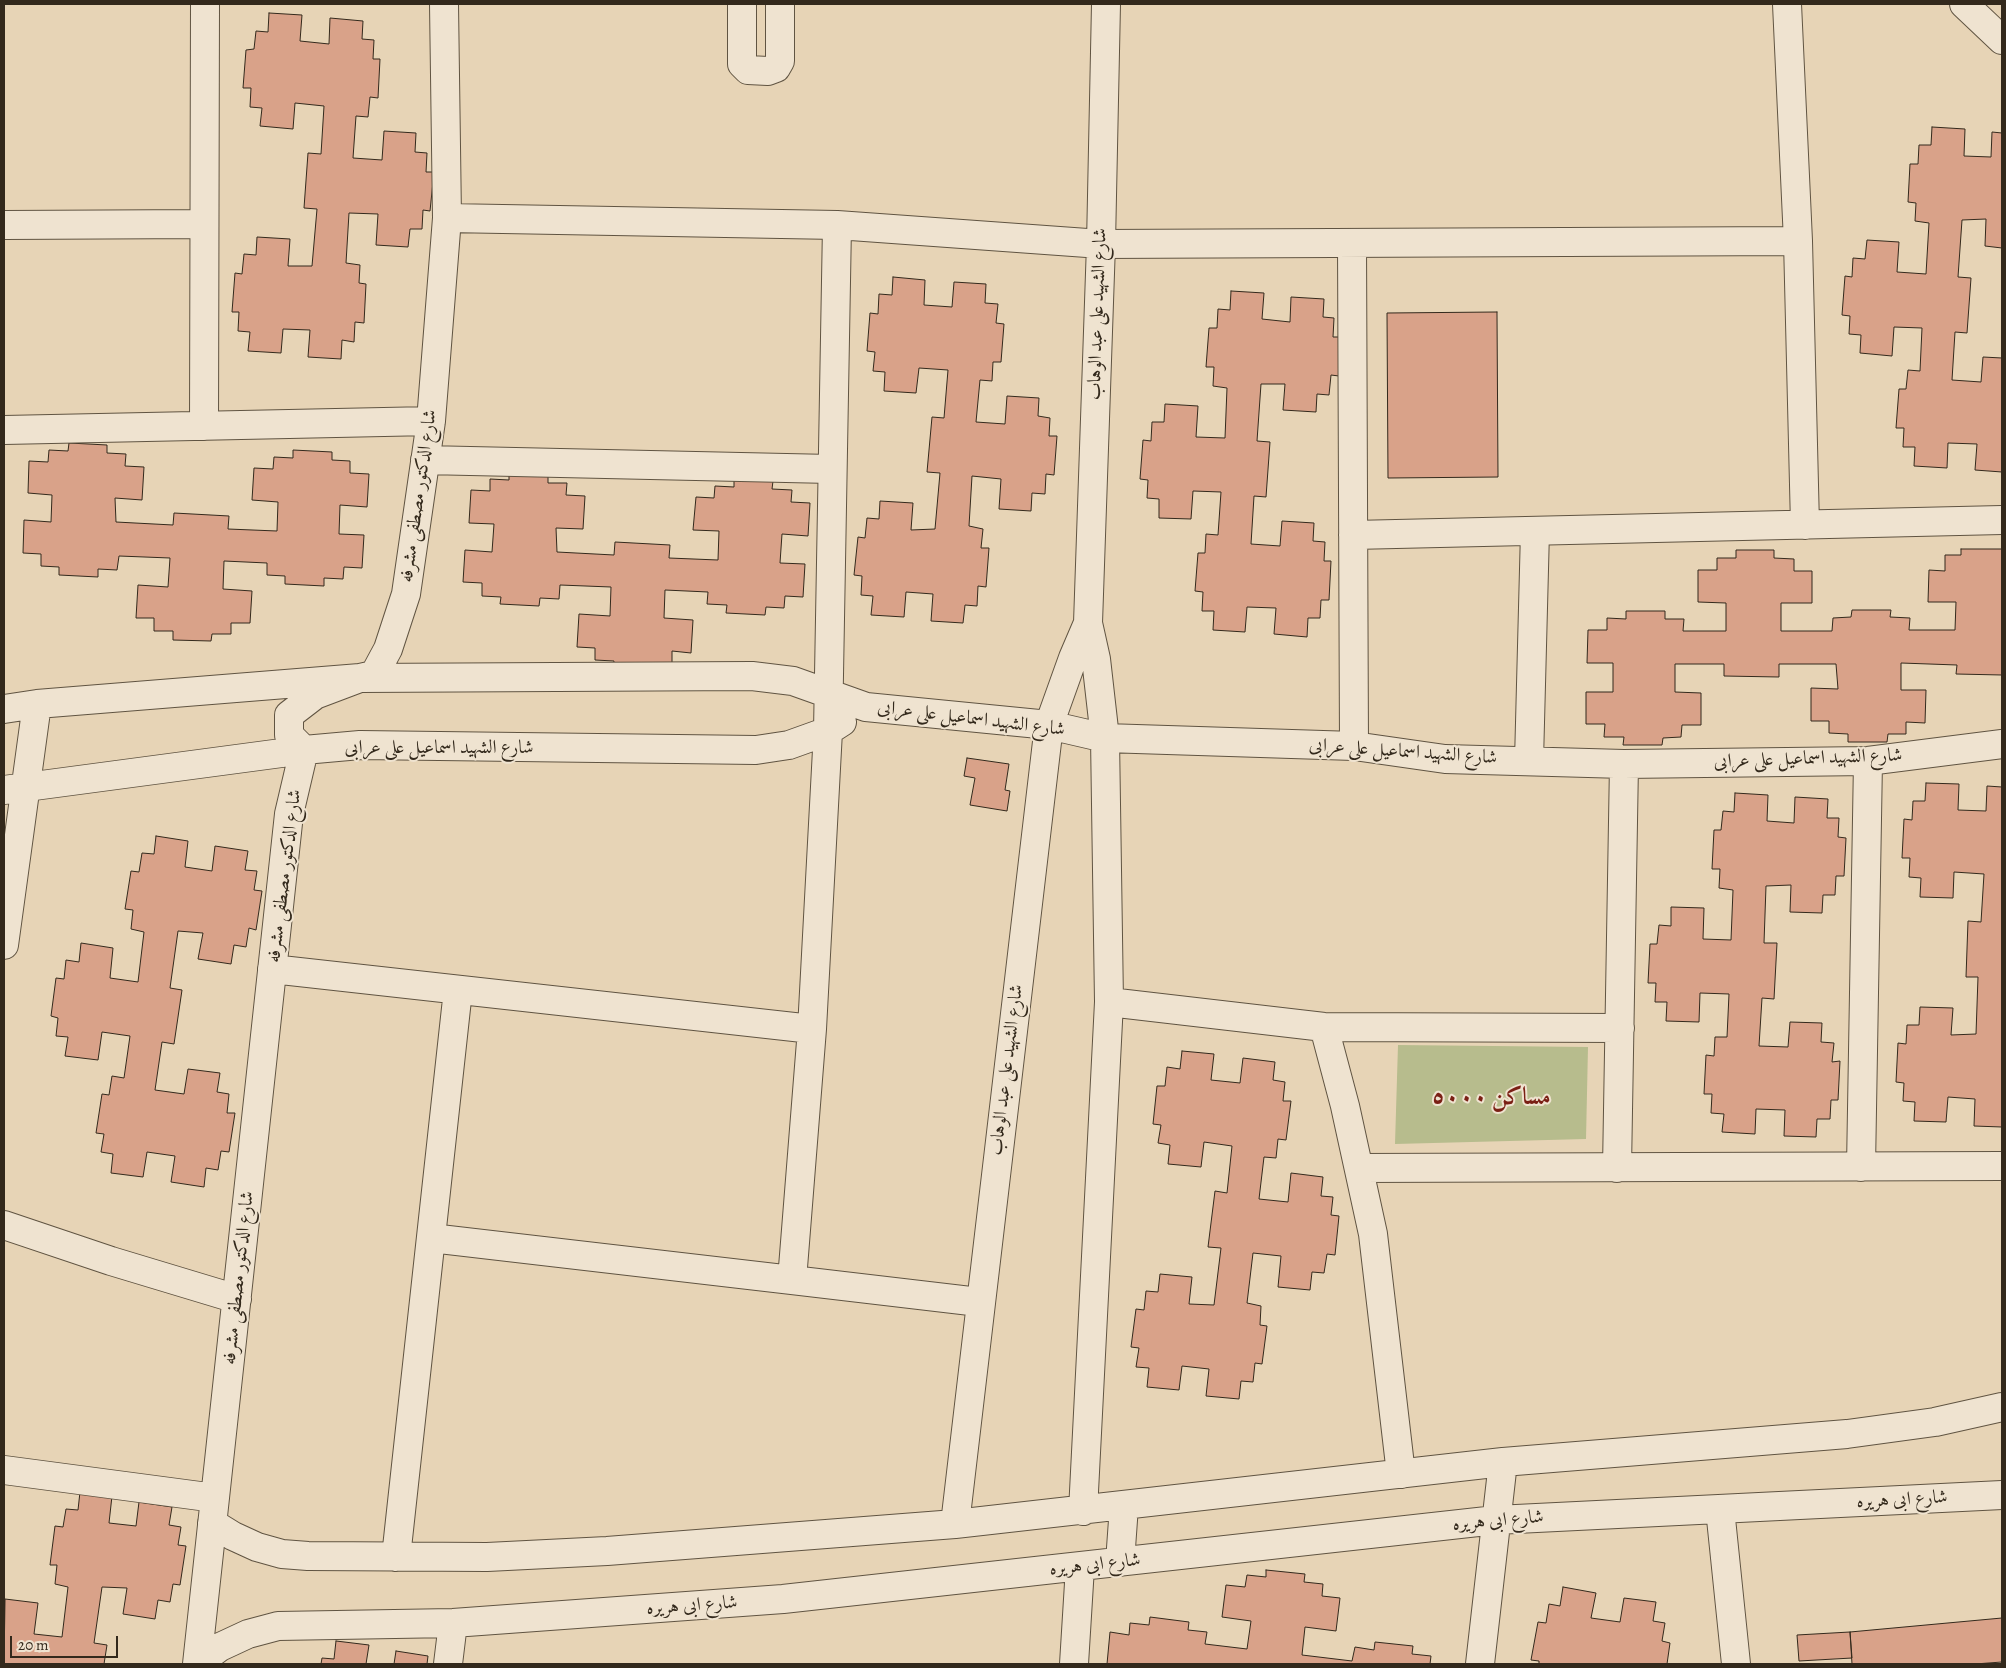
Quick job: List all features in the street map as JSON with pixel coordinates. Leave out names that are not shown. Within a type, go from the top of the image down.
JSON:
[{"type":"street","points":[[204,426],[205,4]]},
{"type":"street","name":"شارع الدكتور مصطفى مشرفه","points":[[197,1664],[290,814],[304,750],[289,734],[289,715],[315,695],[360,678],[374,675],[388,649],[406,594],[431,421],[447,218],[444,4]]},
{"type":"street","points":[[742,4],[742,64],[748,70],[760,71],[772,70],[779,65],[780,4]]},
{"type":"street","name":"شارع الشهيد على عبد الوهاب","points":[[1083,1511],[1109,1002],[1105,738],[1096,659],[1088,623],[1101,244],[1106,4]]},
{"type":"street","points":[[1786,4],[1798,241],[1805,525]]},
{"type":"street","points":[[1964,4],[2002,40]]},
{"type":"street","points":[[447,218],[837,225],[1101,244],[1798,241]]},
{"type":"street","points":[[4,225],[204,224]]},
{"type":"street","points":[[792,1280],[812,1029],[828,731],[831,469],[837,225]]},
{"type":"street","points":[[1352,243],[1354,746]]},
{"type":"street","points":[[4,430],[431,421]]},
{"type":"street","points":[[425,460],[831,469]]},
{"type":"street","points":[[1352,535],[2002,520]]},
{"type":"street","points":[[1529,761],[1535,531]]},
{"type":"street","name":"شارع الشهيد على عبد الوهاب","points":[[955,1524],[979,1302],[1049,724],[1088,623]]},
{"type":"street","name":"شارع الشهيد اسماعيل على عرابى","points":[[4,709],[37,704],[360,678],[752,676],[793,681],[866,707],[1049,724],[1105,738],[1354,746],[1445,759],[1624,764],[1868,761],[2002,744]]},
{"type":"street","points":[[4,945],[15,788],[37,704]]},
{"type":"street","name":"شارع الشهيد اسماعيل على عرابى","points":[[15,788],[304,750],[360,745],[729,751],[790,745],[828,731],[866,707]]},
{"type":"street","points":[[1861,1167],[1868,761]]},
{"type":"street","points":[[1617,1168],[1624,764]]},
{"type":"street","points":[[272,969],[812,1029]]},
{"type":"street","points":[[396,1557],[458,990]]},
{"type":"street","points":[[1109,1002],[1324,1027],[1620,1028]]},
{"type":"street","points":[[1324,1027],[1360,1168],[1373,1234],[1401,1474]]},
{"type":"street","points":[[1360,1168],[2002,1166]]},
{"type":"street","points":[[4,1225],[111,1261],[237,1299]]},
{"type":"street","points":[[431,1238],[979,1302]]},
{"type":"street","points":[[4,1470],[214,1511],[234,1536],[257,1547],[282,1554],[308,1556],[487,1557],[607,1551],[955,1524],[1503,1462],[1847,1434],[1935,1422],[2002,1406]]},
{"type":"street","points":[[1480,1664],[1503,1462]]},
{"type":"street","name":"شارع ابى هريره","points":[[197,1664],[220,1647],[248,1634],[278,1626],[453,1623],[783,1599],[1496,1520],[2002,1495]]},
{"type":"street","points":[[1120,1562],[1124,1506]]},
{"type":"street","points":[[1720,1509],[1736,1664]]},
{"type":"street","points":[[1074,1664],[1080,1567]]},
{"type":"street","points":[[448,1664],[453,1623]]},
{"type":"green space","points":[[1398,1045],[1588,1047],[1586,1139],[1395,1144]]},
{"type":"building","points":[[269,13],[302,15],[300,41],[329,44],[330,18],[363,21],[362,39],[374,40],[373,59],[380,59],[378,98],[370,97],[368,117],[356,116],[353,158],[382,160],[384,131],[416,133],[415,152],[427,153],[426,172],[434,172],[430,211],[423,210],[422,229],[410,229],[408,247],[376,245],[378,214],[349,213],[346,263],[360,265],[359,283],[366,284],[364,323],[355,322],[354,342],[342,340],[341,359],[308,357],[310,330],[283,329],[281,353],[248,351],[250,332],[238,331],[239,312],[232,312],[235,273],[242,274],[244,254],[256,255],[257,237],[290,239],[288,266],[312,266],[317,209],[304,208],[308,153],[321,154],[324,106],[295,103],[293,129],[260,126],[262,108],[250,107],[251,88],[243,88],[246,50],[254,49],[256,31],[268,32]]},
{"type":"building","points":[[1932,127],[1965,129],[1964,156],[1991,157],[1992,132],[2002,133],[2002,248],[1985,246],[1986,219],[1962,220],[1958,277],[1971,278],[1967,333],[1955,332],[1952,380],[1981,382],[1983,357],[2002,358],[2002,472],[1975,470],[1977,444],[1948,443],[1947,468],[1914,466],[1915,447],[1903,447],[1904,428],[1896,428],[1899,389],[1906,389],[1908,370],[1920,371],[1922,328],[1894,327],[1892,356],[1860,353],[1861,335],[1849,334],[1850,316],[1842,315],[1845,276],[1852,277],[1853,258],[1865,259],[1867,240],[1899,242],[1897,272],[1926,274],[1929,223],[1915,221],[1916,203],[1908,202],[1910,164],[1918,164],[1919,145],[1931,145]]},
{"type":"building","points":[[893,277],[925,280],[924,305],[952,307],[954,282],[986,284],[985,303],[998,304],[996,323],[1004,324],[1001,362],[993,362],[992,381],[980,380],[976,422],[1005,424],[1007,396],[1039,398],[1038,416],[1050,418],[1049,436],[1057,436],[1054,475],[1046,474],[1045,494],[1032,493],[1031,511],[999,509],[1001,479],[972,476],[969,526],[983,529],[981,548],[989,548],[986,587],[978,586],[977,606],[965,605],[963,623],[931,621],[933,594],[906,592],[904,617],[871,615],[873,596],[861,595],[862,576],[854,575],[858,537],[865,538],[867,518],[879,519],[880,501],[913,503],[911,530],[935,529],[940,473],[927,472],[932,417],[944,418],[948,370],[919,368],[916,393],[884,391],[885,372],[873,371],[875,352],[867,351],[870,313],[878,314],[879,294],[892,295]]},
{"type":"building","points":[[1231,291],[1264,293],[1262,319],[1290,322],[1291,297],[1324,299],[1323,317],[1334,318],[1333,337],[1341,337],[1339,376],[1331,375],[1329,395],[1317,394],[1316,412],[1283,410],[1285,384],[1261,384],[1257,441],[1270,442],[1266,497],[1254,496],[1251,544],[1280,546],[1282,521],[1314,523],[1313,541],[1325,542],[1324,561],[1331,561],[1329,600],[1321,600],[1320,618],[1308,618],[1307,637],[1274,634],[1276,608],[1247,607],[1245,632],[1213,630],[1214,611],[1202,611],[1203,592],[1195,591],[1198,553],[1205,553],[1206,534],[1218,535],[1221,492],[1193,491],[1191,519],[1159,518],[1159,499],[1147,498],[1148,480],[1140,479],[1143,440],[1151,441],[1152,422],[1164,422],[1165,404],[1198,406],[1196,437],[1225,438],[1227,388],[1213,386],[1214,367],[1206,367],[1209,328],[1217,328],[1218,309],[1230,310]]},
{"type":"building","points":[[1497,312],[1498,477],[1388,478],[1387,313]]},
{"type":"building","points":[[69,443],[107,445],[107,453],[126,454],[125,466],[144,467],[142,500],[115,498],[116,522],[173,525],[174,513],[229,516],[228,529],[277,531],[278,502],[252,500],[254,468],[273,469],[274,457],[293,458],[293,450],[332,452],[332,460],[350,461],[350,473],[369,474],[367,507],[340,505],[339,534],[364,535],[362,568],[344,567],[343,579],[324,578],[324,586],[285,584],[285,576],[267,575],[267,563],[224,561],[223,589],[252,591],[250,623],[231,623],[231,634],[212,634],[211,641],[173,640],[173,631],[154,631],[154,618],[136,618],[138,585],[168,587],[170,558],[119,556],[117,570],[98,569],[98,577],[59,575],[59,567],[41,566],[41,554],[23,553],[24,520],[51,522],[52,495],[28,493],[29,461],[48,462],[49,450],[68,451]]},
{"type":"building","points":[[509,472],[548,474],[548,483],[567,483],[566,495],[585,496],[583,529],[556,528],[557,552],[614,555],[615,542],[670,545],[669,558],[718,560],[719,531],[693,530],[696,497],[714,498],[715,486],[734,487],[734,479],[773,481],[772,489],[792,490],[791,502],[810,503],[808,536],[782,534],[780,563],[805,564],[803,597],[785,596],[784,608],[766,607],[765,615],[726,613],[727,605],[707,604],[708,592],[665,590],[664,618],[693,620],[691,653],[672,651],[672,664],[653,663],[652,671],[613,669],[614,661],[595,660],[595,648],[577,647],[579,614],[610,616],[611,587],[560,585],[559,599],[540,598],[539,606],[500,604],[501,597],[482,596],[482,583],[463,582],[465,550],[492,552],[494,524],[469,523],[471,490],[490,491],[490,479],[509,480]]},
{"type":"building","points":[[1961,549],[2002,549],[2002,675],[1956,674],[1957,665],[1901,663],[1901,690],[1926,690],[1925,723],[1906,722],[1906,734],[1888,734],[1887,742],[1848,742],[1848,734],[1829,733],[1829,721],[1811,721],[1811,688],[1838,689],[1836,664],[1779,664],[1779,677],[1724,676],[1724,664],[1675,664],[1675,692],[1701,693],[1701,725],[1682,725],[1681,737],[1663,738],[1662,745],[1623,745],[1624,737],[1604,737],[1605,724],[1586,724],[1586,692],[1613,692],[1613,663],[1587,663],[1588,630],[1607,630],[1607,618],[1626,619],[1626,611],[1665,611],[1665,619],[1684,619],[1683,631],[1726,631],[1726,603],[1698,602],[1698,570],[1717,570],[1717,558],[1736,558],[1736,550],[1774,550],[1774,558],[1794,559],[1794,571],[1812,571],[1812,603],[1781,603],[1781,631],[1832,631],[1833,618],[1851,617],[1852,610],[1891,610],[1890,617],[1910,618],[1909,630],[1955,630],[1956,602],[1928,602],[1929,570],[1945,571],[1945,555],[1961,555]]},
{"type":"building","points":[[967,758],[1009,764],[1005,790],[1010,791],[1007,811],[970,805],[975,778],[964,776]]},
{"type":"building","points":[[1926,783],[1959,784],[1958,810],[1986,811],[1987,786],[2002,787],[2002,1127],[1974,1126],[1975,1099],[1948,1097],[1946,1122],[1914,1121],[1915,1102],[1903,1101],[1904,1083],[1896,1082],[1898,1043],[1906,1044],[1907,1025],[1919,1025],[1920,1007],[1953,1008],[1951,1035],[1976,1034],[1978,977],[1966,977],[1968,921],[1981,922],[1984,874],[1954,872],[1953,898],[1920,897],[1921,878],[1909,877],[1910,858],[1902,858],[1904,819],[1912,820],[1913,801],[1925,801]]},
{"type":"building","points":[[1735,793],[1768,795],[1767,821],[1794,823],[1795,797],[1828,799],[1827,818],[1839,818],[1838,837],[1846,838],[1844,876],[1836,876],[1835,895],[1823,895],[1822,913],[1790,912],[1791,885],[1766,886],[1764,943],[1777,943],[1774,999],[1762,998],[1759,1046],[1788,1047],[1790,1022],[1822,1023],[1821,1042],[1834,1043],[1832,1062],[1840,1061],[1838,1100],[1831,1100],[1830,1119],[1817,1119],[1816,1137],[1784,1136],[1785,1110],[1756,1109],[1755,1134],[1722,1132],[1724,1114],[1711,1113],[1712,1094],[1704,1094],[1706,1055],[1714,1056],[1715,1037],[1727,1037],[1729,994],[1700,993],[1699,1022],[1666,1021],[1667,1002],[1655,1002],[1656,983],[1648,983],[1650,944],[1657,944],[1659,925],[1671,926],[1671,907],[1704,908],[1703,939],[1731,940],[1733,890],[1719,888],[1720,869],[1712,869],[1714,830],[1721,830],[1723,811],[1734,812]]},
{"type":"building","points":[[156,836],[188,841],[185,867],[212,871],[215,846],[248,851],[245,870],[257,871],[254,890],[262,891],[256,930],[249,928],[246,947],[234,945],[231,964],[198,959],[203,933],[178,931],[170,988],[182,990],[174,1044],[162,1042],[155,1090],[184,1094],[188,1069],[220,1073],[217,1092],[229,1094],[227,1113],[235,1113],[229,1152],[221,1151],[218,1170],[206,1168],[204,1187],[171,1182],[175,1156],[147,1152],[143,1177],[111,1173],[113,1154],[101,1152],[104,1134],[96,1133],[102,1094],[109,1095],[112,1076],[124,1078],[130,1036],[102,1032],[98,1060],[65,1056],[68,1037],[56,1036],[58,1018],[51,1016],[56,978],[64,979],[66,960],[79,962],[81,943],[113,948],[110,978],[138,982],[144,932],[131,929],[133,910],[125,909],[131,871],[139,872],[142,853],[154,854]]},
{"type":"building","points":[[1182,1051],[1214,1054],[1211,1080],[1240,1083],[1243,1058],[1275,1062],[1273,1080],[1285,1082],[1283,1101],[1291,1101],[1286,1140],[1278,1139],[1276,1158],[1264,1157],[1259,1199],[1288,1202],[1291,1173],[1323,1177],[1321,1196],[1333,1197],[1331,1215],[1339,1216],[1335,1255],[1327,1254],[1324,1273],[1312,1272],[1310,1290],[1278,1287],[1281,1256],[1253,1253],[1247,1303],[1261,1306],[1260,1325],[1267,1326],[1262,1364],[1255,1363],[1253,1382],[1241,1381],[1239,1399],[1206,1396],[1209,1369],[1182,1366],[1179,1390],[1147,1387],[1149,1368],[1136,1367],[1139,1348],[1131,1347],[1136,1309],[1144,1310],[1146,1291],[1158,1292],[1160,1274],[1192,1277],[1189,1304],[1214,1305],[1221,1248],[1208,1247],[1215,1191],[1227,1193],[1232,1146],[1204,1142],[1201,1167],[1168,1164],[1170,1145],[1158,1143],[1161,1125],[1153,1124],[1157,1086],[1165,1086],[1167,1067],[1180,1069]]},
{"type":"building","points":[[80,1492],[112,1496],[109,1523],[136,1526],[139,1502],[172,1507],[169,1525],[181,1527],[178,1545],[186,1546],[180,1585],[173,1584],[170,1602],[158,1600],[155,1619],[123,1614],[127,1588],[102,1587],[94,1643],[107,1645],[104,1664],[4,1664],[5,1599],[38,1603],[34,1634],[62,1637],[68,1587],[55,1584],[57,1565],[50,1565],[55,1526],[63,1527],[66,1509],[78,1510]]},
{"type":"building","points":[[1266,1570],[1305,1574],[1304,1582],[1323,1584],[1322,1596],[1340,1598],[1336,1631],[1305,1627],[1302,1655],[1352,1661],[1355,1647],[1374,1650],[1375,1642],[1413,1646],[1412,1654],[1431,1656],[1430,1664],[1107,1664],[1110,1632],[1129,1635],[1130,1623],[1149,1625],[1150,1617],[1189,1622],[1188,1630],[1207,1632],[1205,1644],[1247,1649],[1251,1621],[1222,1617],[1226,1585],[1245,1587],[1247,1575],[1266,1577]]},
{"type":"building","points":[[1563,1587],[1596,1593],[1591,1618],[1620,1622],[1624,1598],[1656,1602],[1653,1621],[1665,1623],[1662,1641],[1670,1643],[1667,1664],[1539,1664],[1539,1661],[1531,1660],[1538,1622],[1546,1623],[1549,1604],[1560,1606]]},
{"type":"building","points":[[2002,1618],[2002,1662],[1975,1664],[1852,1664],[1850,1632]]},
{"type":"building","points":[[1850,1632],[1852,1658],[1799,1661],[1797,1635]]},
{"type":"building","points":[[336,1641],[369,1645],[366,1664],[321,1664],[322,1658],[334,1659]]},
{"type":"building","points":[[396,1651],[428,1656],[427,1664],[394,1664]]},
{"type":"district","name":"مساكن ٥٠٠٠","points":[[1491,1098]]}]
